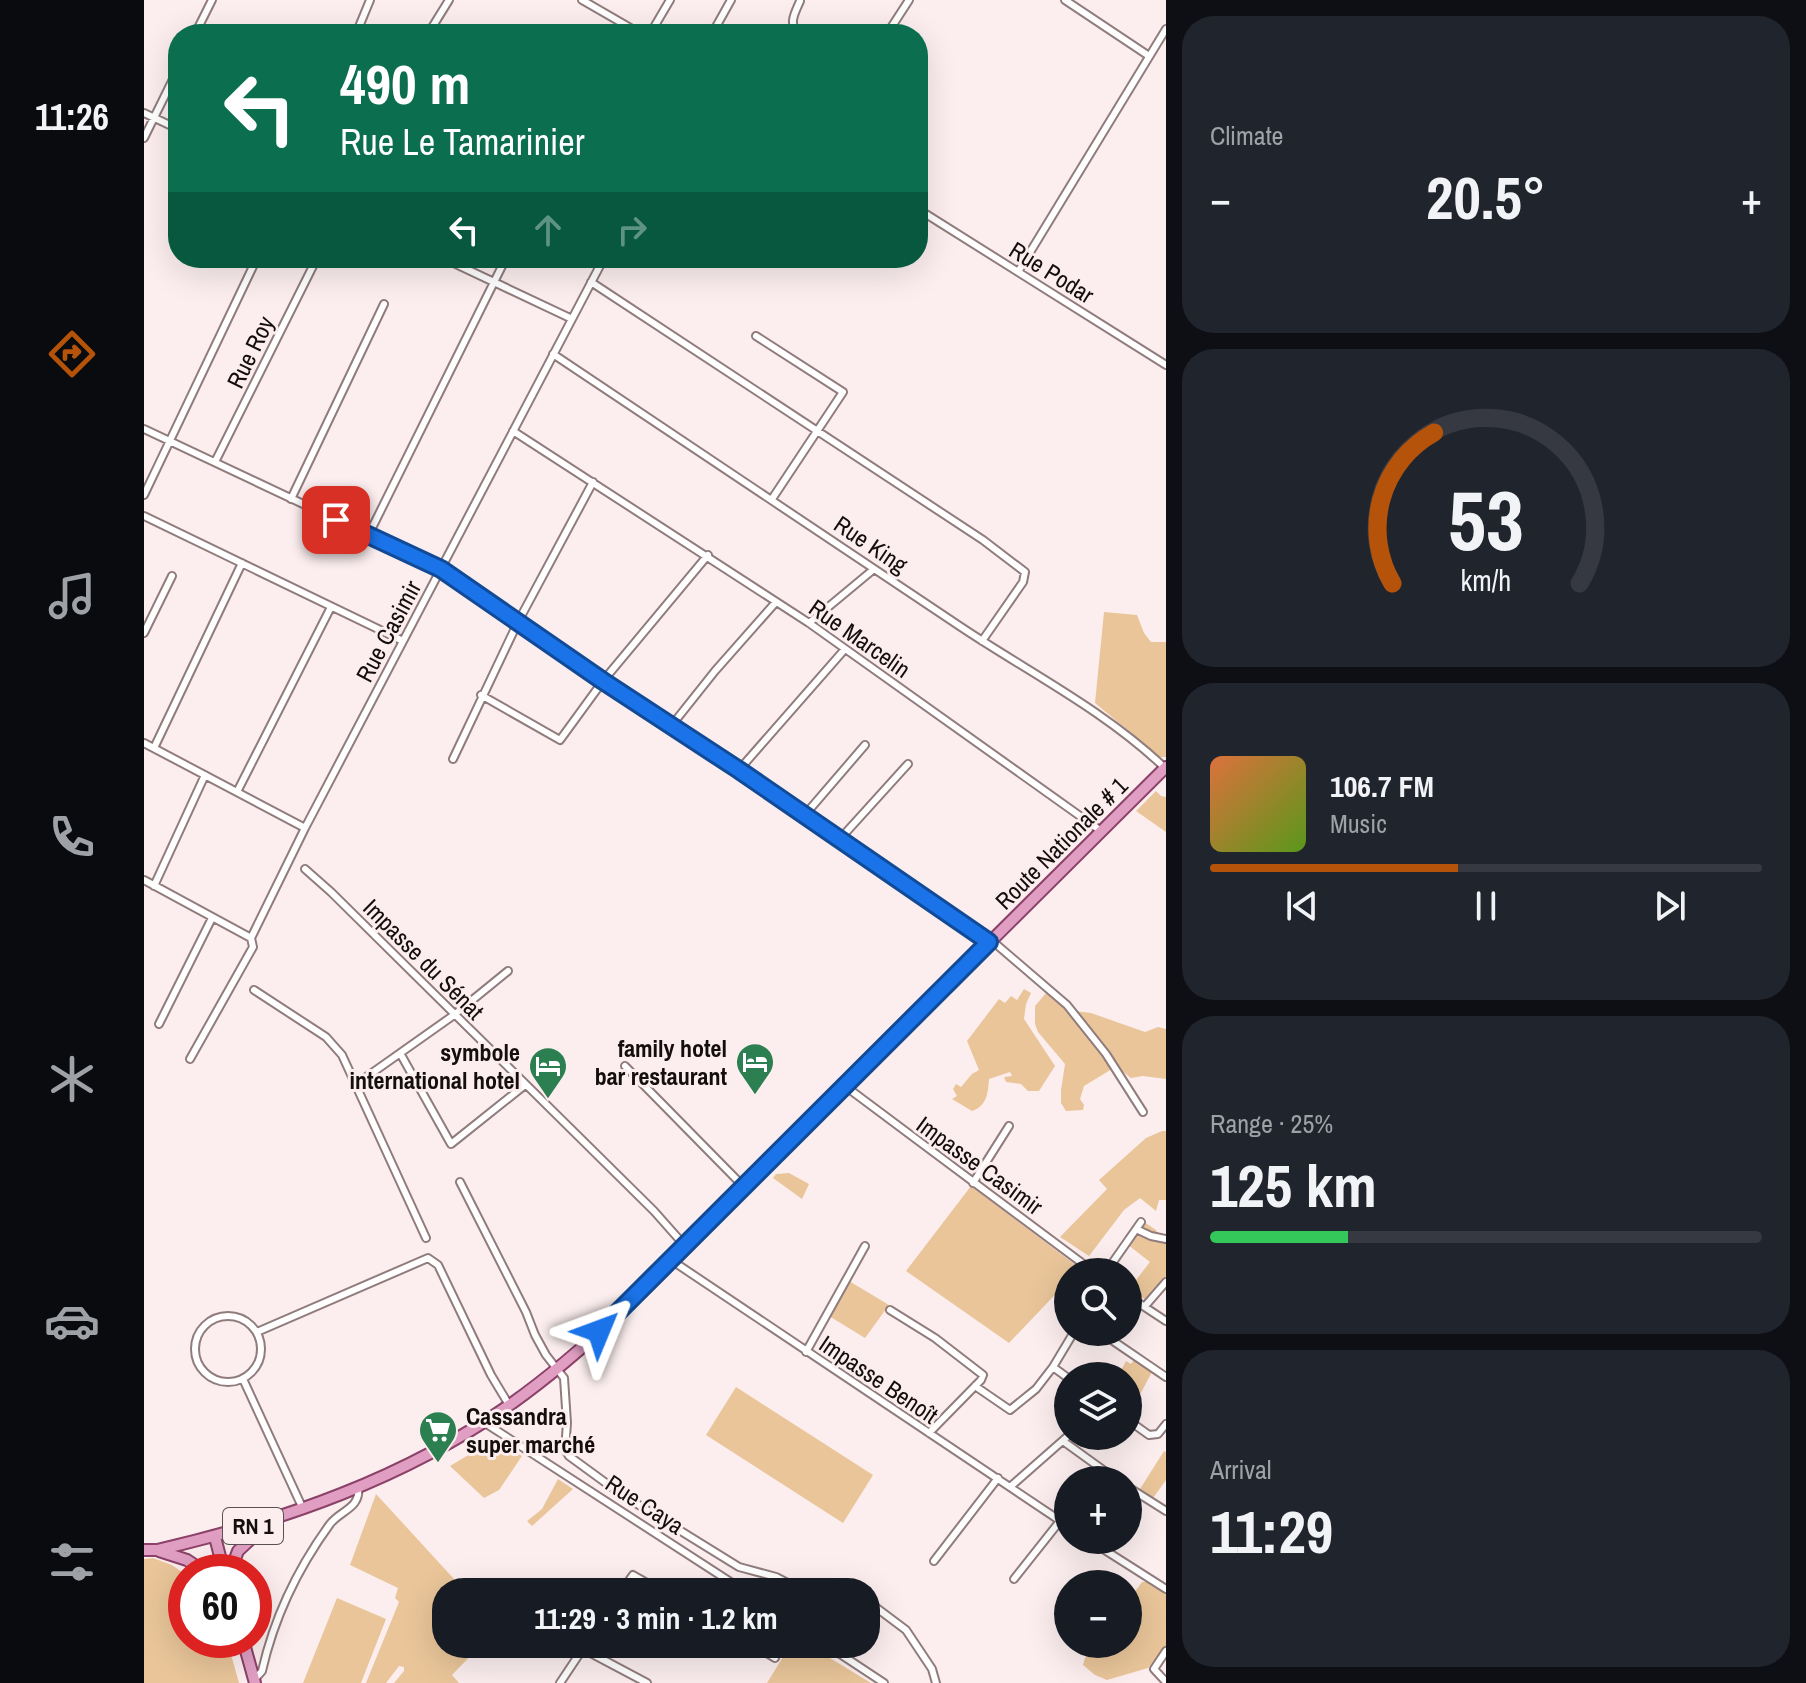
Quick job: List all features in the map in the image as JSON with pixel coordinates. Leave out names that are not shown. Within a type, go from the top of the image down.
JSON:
[{"type":"main road","name":"Route Nationale # 1","points":[[144,1550],[157,1550],[269,1522],[358,1487],[413,1462],[509,1405],[556,1370],[671,1260],[1166,767]]},
{"type":"main road","points":[[237,1554],[269,1522]]},
{"type":"main road","points":[[215,1537],[219,1554]]},
{"type":"main road","points":[[157,1550],[169,1554]]},
{"type":"main road","points":[[248,1658],[254,1681]]},
{"type":"street","points":[[200,24],[212,0]]},
{"type":"street","points":[[360,24],[370,0]]},
{"type":"street","points":[[434,24],[449,0]]},
{"type":"street","points":[[582,0],[621,23]]},
{"type":"street","points":[[656,24],[670,0]]},
{"type":"street","points":[[718,24],[731,0]]},
{"type":"street","points":[[1065,0],[1149,56]]},
{"type":"street","points":[[793,24],[800,1]]},
{"type":"street","points":[[893,24],[907,1]]},
{"type":"street","points":[[1018,272],[1166,29]]},
{"type":"street","points":[[144,138],[168,89]]},
{"type":"street","points":[[144,113],[168,124]]},
{"type":"street","name":"Rue Podar","points":[[928,215],[1166,365]]},
{"type":"street","points":[[144,495],[252,268]]},
{"type":"street","name":"Rue Roy","points":[[215,462],[312,268]]},
{"type":"street","points":[[466,268],[570,318]]},
{"type":"street","points":[[368,536],[501,268]]},
{"type":"street","name":"Rue Casimir","points":[[190,1059],[253,947],[251,938],[305,828],[599,268]]},
{"type":"street","points":[[591,282],[991,545],[1025,572],[1023,582],[982,641]]},
{"type":"street","points":[[291,499],[384,304]]},
{"type":"street","points":[[756,336],[843,392],[772,499]]},
{"type":"street","name":"Rue King","points":[[553,354],[982,641],[1099,713],[1166,767]]},
{"type":"street","points":[[144,429],[441,569],[997,945],[1067,1005],[1106,1054],[1143,1112]]},
{"type":"street","name":"Rue Marcelin","points":[[513,431],[809,623],[1101,831]]},
{"type":"street","points":[[453,759],[481,695],[593,482]]},
{"type":"street","points":[[144,516],[403,641]]},
{"type":"street","points":[[481,695],[560,740],[603,681],[708,555]]},
{"type":"street","points":[[154,748],[242,563]]},
{"type":"street","points":[[809,623],[874,569]]},
{"type":"street","points":[[144,633],[172,576]]},
{"type":"street","points":[[672,725],[776,602]]},
{"type":"street","points":[[237,792],[331,607]]},
{"type":"street","points":[[739,770],[845,649]]},
{"type":"street","points":[[144,743],[305,828]]},
{"type":"street","points":[[804,816],[865,745]]},
{"type":"street","points":[[840,839],[908,764]]},
{"type":"street","points":[[154,886],[205,775]]},
{"type":"street","name":"Impasse du Sénat","points":[[305,869],[400,959],[654,1211],[685,1246]]},
{"type":"street","points":[[144,880],[251,938]]},
{"type":"street","points":[[159,1024],[212,918]]},
{"type":"street","points":[[355,1085],[454,1015],[508,971]]},
{"type":"street","points":[[254,990],[326,1037],[342,1055],[426,1238]]},
{"type":"street","points":[[400,1053],[451,1144],[525,1085]]},
{"type":"street","points":[[625,1066],[744,1187]]},
{"type":"street","name":"Impasse Casimir","points":[[845,1086],[1075,1258]]},
{"type":"street","points":[[973,1183],[1009,1126]]},
{"type":"street","points":[[460,1182],[535,1335],[564,1378],[565,1450],[580,1466],[739,1567],[778,1578]]},
{"type":"street","points":[[1116,1258],[1139,1225],[1151,1236],[1166,1239]]},
{"type":"street","points":[[806,1352],[865,1246]]},
{"type":"street","points":[[257,1332],[428,1258],[438,1265],[491,1375],[509,1405]]},
{"type":"street","name":"Impasse Benoît","points":[[671,1260],[1054,1517]]},
{"type":"street","points":[[1146,1305],[1166,1282]]},
{"type":"street","points":[[1142,1303],[1166,1321]]},
{"type":"street","points":[[890,1310],[935,1338],[983,1377],[929,1433]]},
{"type":"street","points":[[218,1317],[240,1318],[257,1332],[261,1353],[252,1373],[243,1379],[232,1383],[211,1378],[197,1362],[196,1340],[208,1322],[218,1317]]},
{"type":"street","points":[[975,1386],[1010,1410],[1036,1389],[1066,1346]]},
{"type":"street","points":[[1121,1346],[1166,1377]]},
{"type":"street","points":[[243,1379],[303,1509]]},
{"type":"street","name":"Rue Caya","points":[[482,1421],[724,1578]]},
{"type":"street","points":[[1142,1430],[1149,1435],[1158,1434],[1166,1424]]},
{"type":"street","points":[[1010,1487],[1054,1449]]},
{"type":"street","points":[[1079,1450],[1099,1466]]},
{"type":"street","points":[[934,1561],[998,1478]]},
{"type":"street","points":[[254,1681],[262,1671],[285,1600],[299,1572],[331,1523],[356,1504],[358,1487]]},
{"type":"street","points":[[1142,1496],[1166,1511]]},
{"type":"street","points":[[1014,1579],[1054,1529]]},
{"type":"street","points":[[1111,1554],[1166,1589]]},
{"type":"street","points":[[880,1610],[906,1630],[932,1669],[936,1683]]},
{"type":"street","points":[[1166,1651],[1154,1669],[1166,1682]]},
{"type":"street","points":[[560,1683],[577,1658]]},
{"type":"street","points":[[603,1658],[647,1683]]},
{"type":"street","points":[[846,1658],[884,1683]]},
{"type":"shaded area","points":[[1104,612],[1137,615],[1151,642],[1166,642],[1166,757],[1160,757],[1095,703]]},
{"type":"shaded area","points":[[1156,791],[1166,797],[1166,832],[1136,811]]},
{"type":"shaded area","points":[[1024,989],[1031,993],[1024,1019],[1055,1066],[1039,1091],[1028,1091],[1021,1084],[1006,1082],[1004,1077],[1012,1076],[1010,1072],[989,1079],[984,1102],[972,1111],[952,1099],[957,1096],[953,1089],[956,1084],[961,1087],[979,1070],[967,1041],[999,999],[1005,1003],[1011,996],[1017,1000]]},
{"type":"shaded area","points":[[1046,993],[1066,1008],[1112,1069],[1084,1086],[1080,1099],[1083,1110],[1066,1111],[1061,1103],[1065,1064],[1035,1024],[1035,1006]]},
{"type":"shaded area","points":[[1075,1011],[1091,1013],[1145,1032],[1158,1027],[1166,1029],[1166,1079],[1131,1078],[1122,1071]]},
{"type":"shaded area","points":[[1166,1131],[1166,1200],[1159,1200],[1156,1211],[1140,1198],[1124,1210],[1089,1256],[1060,1237],[1107,1189],[1099,1180],[1146,1138]]},
{"type":"shaded area","points":[[789,1173],[809,1184],[802,1199],[773,1178],[776,1174]]},
{"type":"shaded area","points":[[971,1186],[1066,1258],[1054,1258],[1054,1296],[1009,1343],[906,1271]]},
{"type":"shaded area","points":[[1144,1222],[1156,1230],[1160,1239],[1166,1241],[1166,1276],[1146,1300],[1142,1297],[1142,1272],[1150,1262],[1127,1244]]},
{"type":"shaded area","points":[[849,1281],[889,1305],[865,1338],[829,1316]]},
{"type":"shaded area","points":[[1142,1365],[1152,1372],[1142,1391]]},
{"type":"shaded area","points":[[736,1387],[873,1475],[843,1523],[706,1435]]},
{"type":"shaded area","points":[[495,1439],[522,1456],[499,1490],[484,1498],[450,1466]]},
{"type":"shaded area","points":[[1166,1452],[1166,1480],[1153,1498],[1142,1490],[1142,1486]]},
{"type":"shaded area","points":[[558,1479],[573,1489],[532,1526],[527,1521],[542,1509]]},
{"type":"shaded area","points":[[376,1494],[453,1578],[432,1578],[432,1658],[468,1658],[452,1675],[459,1683],[394,1683],[404,1671],[404,1667],[399,1666],[386,1683],[366,1683],[399,1602],[395,1598],[398,1588],[350,1565]]},
{"type":"shaded area","points":[[153,1558],[168,1564],[168,1658],[232,1658],[239,1683],[144,1683],[144,1559]]},
{"type":"shaded area","points":[[1142,1582],[1150,1582],[1166,1592],[1166,1647],[1148,1668],[1107,1680],[1083,1665],[1085,1658],[1142,1658]]},
{"type":"shaded area","points":[[337,1598],[386,1619],[361,1683],[303,1683]]},
{"type":"shaded area","points":[[782,1658],[830,1658],[871,1683],[767,1683]]},
{"type":"place","name":"family hotel bar restaurant","points":[[755,1096]]},
{"type":"place","name":"symbole international hotel","points":[[548,1100]]},
{"type":"place","name":"Cassandra super marché","points":[[438,1464]]},
{"type":"route","points":[[336,520],[441,569],[989,942],[599,1331]]}]
